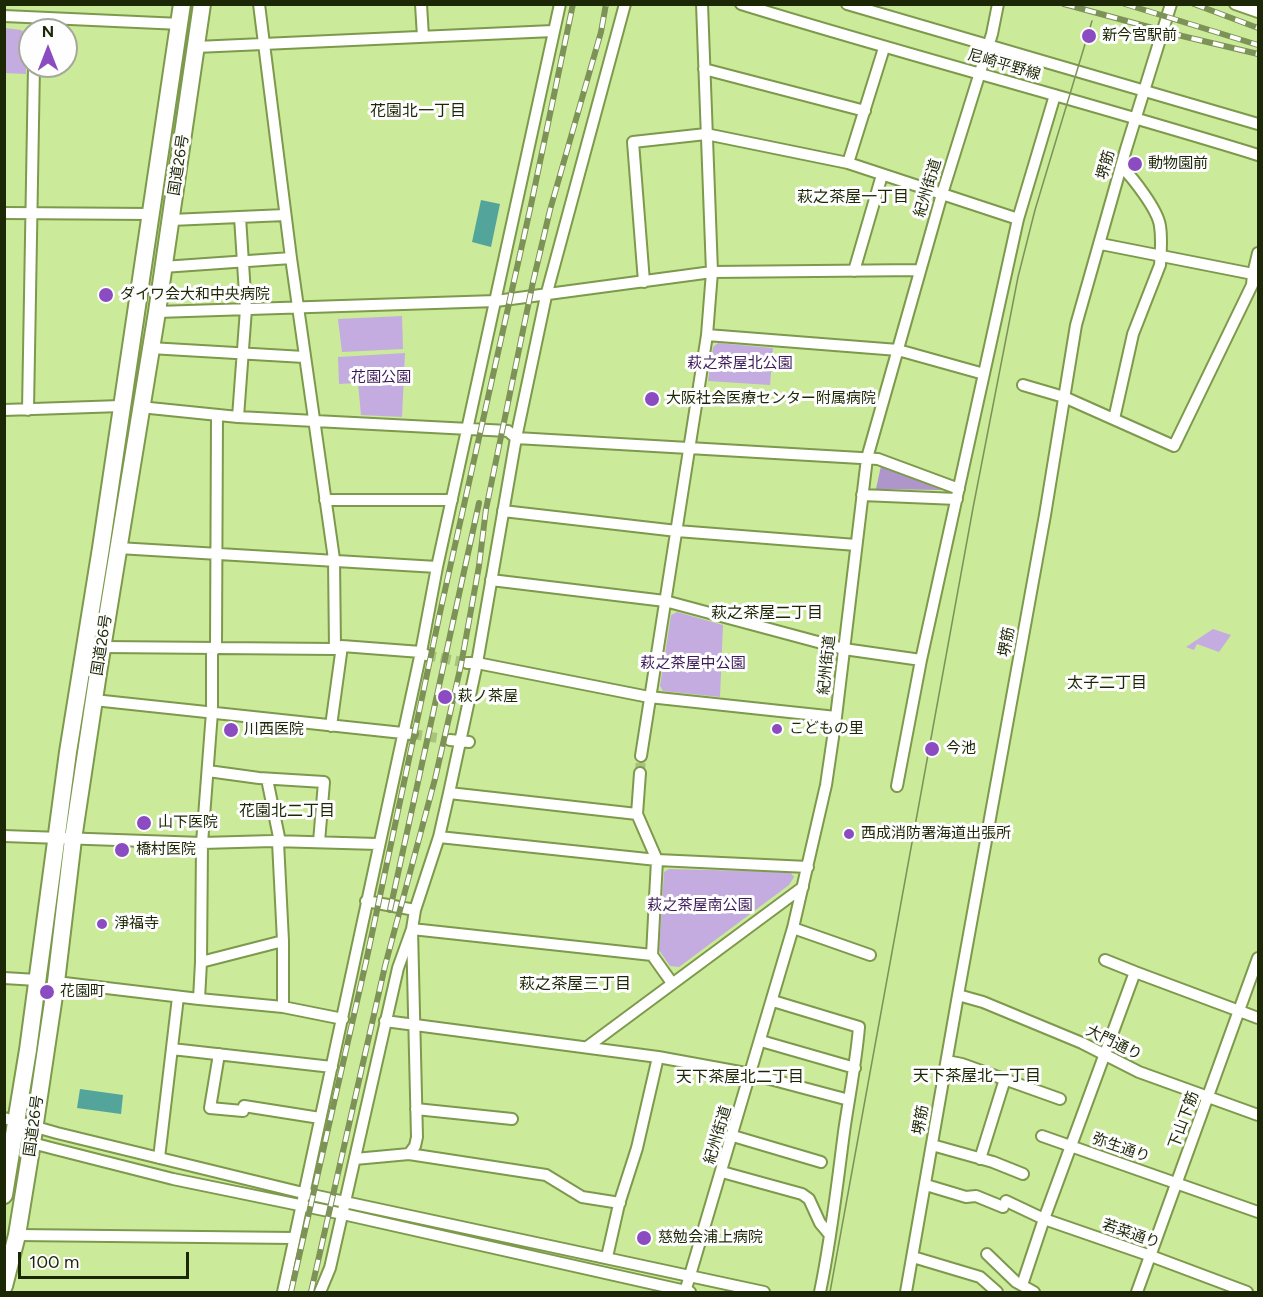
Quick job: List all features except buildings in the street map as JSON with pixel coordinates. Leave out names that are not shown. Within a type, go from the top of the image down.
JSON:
[{"type":"highway","name":"国道26号","points":[[4,1195],[10,1120],[37,980],[55,838],[181,24],[182,4]]},
{"type":"highway","name":"国道26号","points":[[4,1286],[17,1235],[33,1135],[56,982],[73,839],[140,407],[157,312],[202,4]]},
{"type":"street","points":[[259,4],[297,307],[334,559],[339,648],[331,726]]},
{"type":"street","points":[[421,4],[423,38]]},
{"type":"street","points":[[283,1293],[300,1206],[343,1019],[378,844],[407,734],[424,653],[437,567],[560,4]]},
{"type":"street","points":[[320,1293],[330,1268],[343,1214],[398,968],[439,837],[460,741],[472,663],[492,580],[516,438],[546,296],[625,4]]},
{"type":"street","points":[[641,756],[707,335],[712,272],[702,4]]},
{"type":"street","name":"尼崎平野線","points":[[741,4],[884,48],[979,73],[1258,155]]},
{"type":"street","name":"尼崎平野線","points":[[847,4],[1258,124]]},
{"type":"street","name":"紀州街道","points":[[687,1292],[773,1001],[808,867],[826,785],[867,458],[942,194],[988,46],[998,4]]},
{"type":"street","name":"堺筋","points":[[906,1293],[1046,515],[1076,325],[1101,244],[1121,166],[1171,4]]},
{"type":"street","points":[[1235,4],[1258,12]]},
{"type":"street","points":[[4,16],[34,23],[181,24]]},
{"type":"street","points":[[196,47],[554,31]]},
{"type":"street","points":[[848,164],[884,48]]},
{"type":"street","points":[[704,69],[865,111]]},
{"type":"street","points":[[28,410],[34,78]]},
{"type":"street","points":[[897,786],[921,660],[1018,219],[1055,95]]},
{"type":"street","points":[[644,282],[633,142],[706,134],[848,164],[1018,219]]},
{"type":"street","points":[[1114,419],[1133,334],[1160,265],[1161,255],[1160,224],[1135,180],[1121,166]]},
{"type":"street","points":[[854,271],[882,175]]},
{"type":"street","points":[[4,213],[151,214]]},
{"type":"street","points":[[171,220],[285,215]]},
{"type":"street","points":[[238,417],[246,309],[240,217]]},
{"type":"street","points":[[1101,244],[1256,274]]},
{"type":"street","points":[[1023,385],[1064,397],[1174,446],[1252,285],[1256,274],[1258,253]]},
{"type":"street","points":[[163,267],[291,258]]},
{"type":"street","points":[[157,312],[496,301],[712,272],[920,270]]},
{"type":"street","points":[[707,335],[898,350],[984,374]]},
{"type":"street","points":[[150,348],[304,357]]},
{"type":"street","points":[[4,410],[121,406]]},
{"type":"street","points":[[140,407],[238,417],[508,431],[516,438],[878,459],[958,494]]},
{"type":"street","points":[[199,999],[202,843],[212,712],[212,653],[216,647],[217,415]]},
{"type":"street","points":[[862,495],[958,494]]},
{"type":"street","points":[[325,500],[452,500]]},
{"type":"street","points":[[503,511],[677,531],[856,545]]},
{"type":"street","points":[[118,548],[218,552],[437,567]]},
{"type":"street","points":[[492,580],[665,602],[844,649],[921,660]]},
{"type":"street","points":[[102,647],[339,648],[424,653]]},
{"type":"street","points":[[472,663],[649,696],[836,717]]},
{"type":"street","points":[[94,700],[407,734]]},
{"type":"street","points":[[208,771],[267,779],[324,782],[319,842]]},
{"type":"street","points":[[640,773],[637,814],[657,860],[652,954],[672,983]]},
{"type":"street","points":[[267,779],[279,842],[283,1007]]},
{"type":"street","points":[[449,793],[637,814]]},
{"type":"street","points":[[4,836],[202,843],[378,844]]},
{"type":"street","points":[[439,837],[657,860],[808,867]]},
{"type":"street","points":[[586,1047],[803,887]]},
{"type":"street","points":[[366,901],[415,910]]},
{"type":"street","points":[[793,928],[870,955]]},
{"type":"street","points":[[412,929],[652,954]]},
{"type":"street","points":[[409,1154],[416,1146],[416,1025],[412,929]]},
{"type":"street","points":[[201,962],[283,941]]},
{"type":"street","name":"下山下筋","points":[[1137,1293],[1258,958]]},
{"type":"street","points":[[1105,960],[1258,1018]]},
{"type":"street","points":[[1022,1285],[1070,1146],[1135,972]]},
{"type":"street","points":[[4,978],[37,980]]},
{"type":"street","points":[[56,982],[283,1007],[343,1019]]},
{"type":"street","name":"大門通り","points":[[958,995],[983,1002],[1106,1054],[1139,1072],[1258,1115]]},
{"type":"street","points":[[159,1158],[178,997]]},
{"type":"street","points":[[773,1001],[859,1027],[855,1068],[820,1293]]},
{"type":"street","points":[[385,1021],[567,1047],[586,1047],[658,1057],[751,1074],[849,1100]]},
{"type":"street","points":[[761,1041],[855,1068]]},
{"type":"street","points":[[172,1049],[332,1067]]},
{"type":"street","points":[[219,1054],[210,1107],[243,1112],[244,1106],[320,1118]]},
{"type":"street","points":[[607,1257],[620,1203],[638,1148],[658,1057]]},
{"type":"street","points":[[947,1061],[1060,1099]]},
{"type":"street","points":[[980,1160],[1005,1079]]},
{"type":"street","points":[[416,1109],[512,1119]]},
{"type":"street","points":[[10,1120],[33,1135],[173,1179],[343,1214],[687,1292]]},
{"type":"street","points":[[10,1120],[33,1135],[159,1158],[303,1193],[558,1249],[607,1257],[764,1293]]},
{"type":"street","points":[[733,1136],[822,1162]]},
{"type":"street","name":"弥生通り","points":[[1042,1136],[1258,1212]]},
{"type":"street","points":[[932,1145],[993,1162],[1023,1174]]},
{"type":"street","points":[[355,1158],[409,1154],[546,1174],[582,1197],[620,1203]]},
{"type":"street","points":[[722,1172],[802,1194],[809,1200],[820,1223],[830,1235]]},
{"type":"street","name":"若菜通り","points":[[926,1185],[966,1197],[976,1196],[1005,1204],[1247,1293]]},
{"type":"street","points":[[17,1235],[294,1238]]},
{"type":"street","points":[[987,1254],[1034,1293]]},
{"type":"street","points":[[913,1257],[980,1276],[997,1293]]},
{"type":"green space","points":[[5,28],[18,30],[18,74],[5,73]]},
{"type":"green space","points":[[402,316],[403,349],[342,352],[338,319]]},
{"type":"green space","name":"萩之茶屋北公園","points":[[718,343],[773,348],[770,385],[708,381],[713,347]]},
{"type":"green space","name":"花園公園","points":[[405,353],[402,417],[361,415],[358,383],[339,384],[338,357]]},
{"type":"green space","name":"萩之茶屋中公園","points":[[677,612],[723,625],[720,697],[663,691],[660,686],[671,615]]},
{"type":"green space","points":[[1213,629],[1231,635],[1219,652],[1197,644],[1194,650],[1186,647]]},
{"type":"green space","name":"萩之茶屋南公園","points":[[669,869],[790,872],[794,877],[789,885],[679,967],[670,966],[659,950],[664,872]]},
{"type":"shaded area","points":[[881,466],[943,490],[876,489]]},
{"type":"water","points":[[481,200],[500,204],[491,247],[472,242]]},
{"type":"water","points":[[80,1089],[123,1095],[121,1114],[77,1108]]},
{"type":"tunnel","points":[[426,655],[467,663]]},
{"type":"tunnel","points":[[412,734],[450,740]]},
{"type":"tunnel","points":[[640,773],[641,756]]},
{"type":"tram line","points":[[830,1292],[973,508],[1018,277],[1035,210],[1092,21]]},
{"type":"railway","points":[[291,1292],[366,962],[573,4]]},
{"type":"railway","points":[[311,1292],[385,966],[435,779],[461,665],[479,566],[486,509],[533,282],[550,210],[601,32],[606,4]]},
{"type":"railway","points":[[1064,4],[1258,54]]},
{"type":"railway","points":[[1125,4],[1258,45]]},
{"type":"railway","points":[[1194,4],[1258,28]]},
{"type":"railway","points":[[390,910],[479,503]]},
{"type":"place","name":"新今宮駅前","points":[[1089,36]]},
{"type":"place","name":"動物園前","points":[[1135,164]]},
{"type":"place","name":"ダイワ会大和中央病院","points":[[106,295]]},
{"type":"place","name":"大阪社会医療センター附属病院","points":[[652,399]]},
{"type":"place","name":"萩ノ茶屋","points":[[445,697]]},
{"type":"place","name":"こどもの里","points":[[777,729]]},
{"type":"place","name":"川西医院","points":[[231,730]]},
{"type":"place","name":"今池","points":[[932,749]]},
{"type":"place","name":"山下医院","points":[[144,823]]},
{"type":"place","name":"西成消防署海道出張所","points":[[849,834]]},
{"type":"place","name":"橋村医院","points":[[122,850]]},
{"type":"place","name":"淨福寺","points":[[102,924]]},
{"type":"place","name":"花園町","points":[[47,992]]},
{"type":"place","name":"慈勉会浦上病院","points":[[644,1238]]},
{"type":"district","name":"花園北一丁目","points":[[418,111]]},
{"type":"district","name":"萩之茶屋一丁目","points":[[853,197]]},
{"type":"district","name":"萩之茶屋二丁目","points":[[767,613]]},
{"type":"district","name":"太子二丁目","points":[[1107,683]]},
{"type":"district","name":"花園北二丁目","points":[[287,811]]},
{"type":"district","name":"萩之茶屋三丁目","points":[[575,984]]},
{"type":"district","name":"天下茶屋北一丁目","points":[[977,1076]]},
{"type":"district","name":"天下茶屋北二丁目","points":[[740,1077]]}]
